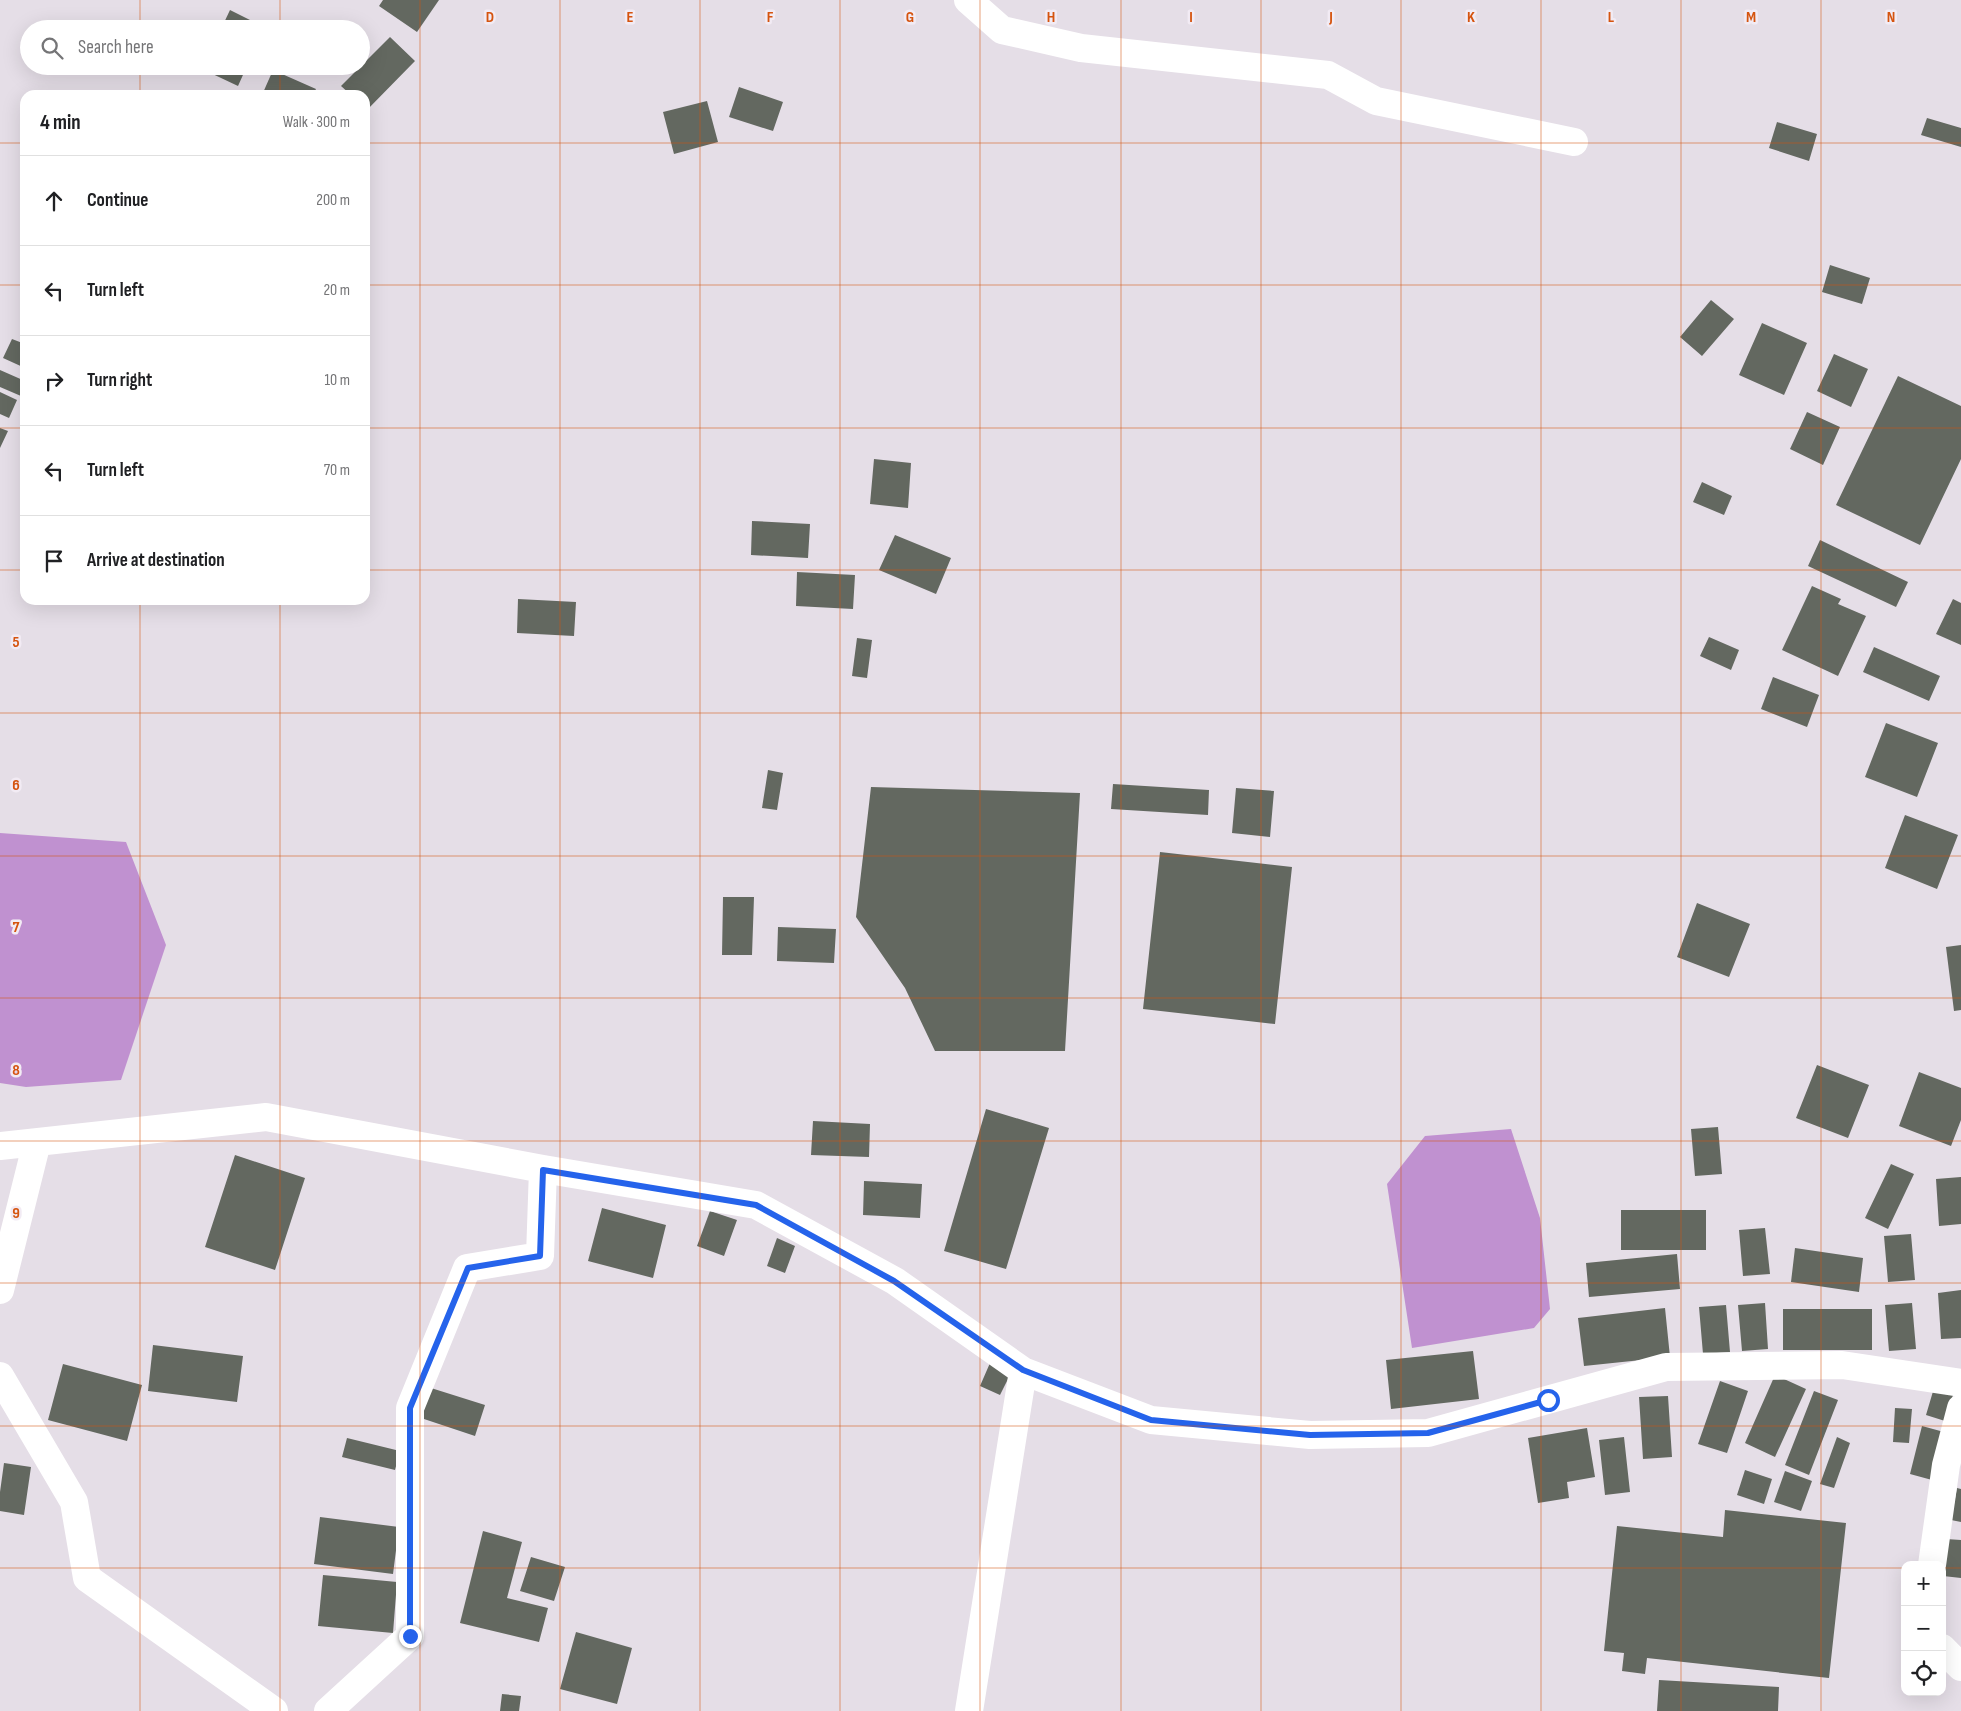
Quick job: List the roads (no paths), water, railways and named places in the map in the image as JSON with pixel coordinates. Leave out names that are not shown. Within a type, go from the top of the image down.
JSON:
[{"type":"street","points":[[968,0],[1002,30],[1081,48],[1328,75],[1376,101],[1574,142]]},
{"type":"street","points":[[0,1146],[266,1117],[543,1170],[756,1205],[894,1281],[1023,1370],[1151,1420],[1310,1435],[1428,1433],[1666,1366],[1842,1365],[1961,1383]]},
{"type":"street","points":[[0,1290],[37,1142]]},
{"type":"street","points":[[328,1711],[410,1636],[410,1408],[468,1268],[540,1256],[543,1170]]},
{"type":"street","points":[[969,1711],[1023,1370]]},
{"type":"street","points":[[0,1376],[74,1502],[87,1578],[274,1711]]},
{"type":"street","points":[[1933,1561],[1946,1465],[1961,1408]]},
{"type":"street","points":[[1945,1651],[1961,1667]]}]
